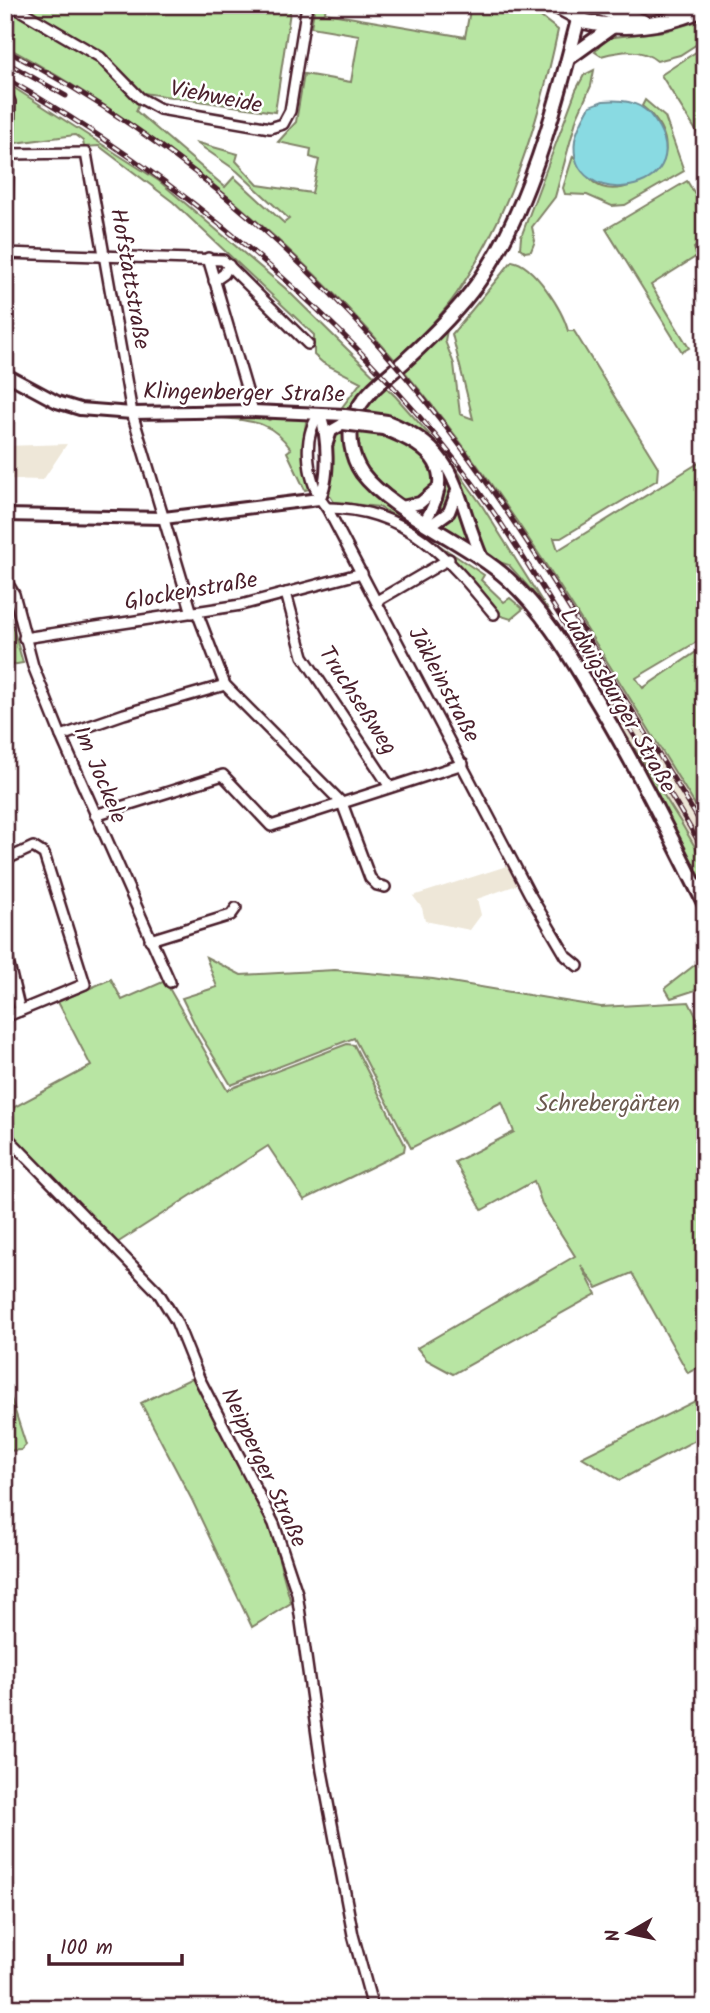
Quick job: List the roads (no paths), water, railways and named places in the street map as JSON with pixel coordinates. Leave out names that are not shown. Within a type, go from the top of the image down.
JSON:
[{"type":"main road","points":[[592,5],[647,23]]},
{"type":"main road","points":[[569,58],[612,27],[676,18],[705,8]]},
{"type":"main road","points":[[569,58],[580,12],[612,27]]},
{"type":"main road","name":"Ludwigsburger Straße","points":[[569,58],[551,120],[515,213],[477,284],[446,321],[377,385],[361,404],[351,429],[355,460],[375,487],[482,558],[539,609],[638,771],[705,905]]},
{"type":"street","name":"Viehweide","points":[[10,5],[100,57],[140,98],[160,109],[270,128],[283,124],[290,111],[307,5]]},
{"type":"street","points":[[550,5],[580,12]]},
{"type":"street","points":[[5,90],[10,102],[5,279]]},
{"type":"street","name":"Hofstattstraße","points":[[7,150],[86,153],[132,413],[195,612],[225,685],[342,803],[370,878],[377,885],[385,887]]},
{"type":"street","points":[[6,253],[223,260],[308,344]]},
{"type":"street","points":[[208,258],[253,411]]},
{"type":"street","points":[[214,281],[224,274],[229,265]]},
{"type":"street","name":"Klingenberger Straße","points":[[5,374],[69,406],[132,413],[253,411],[320,414],[404,428],[432,447],[455,477],[482,558]]},
{"type":"street","points":[[319,499],[324,490],[325,449],[320,414]]},
{"type":"street","points":[[319,499],[309,443],[313,422],[320,414]]},
{"type":"street","points":[[325,449],[331,431],[344,420]]},
{"type":"street","points":[[385,425],[428,453],[440,473],[441,485],[428,523]]},
{"type":"street","points":[[402,507],[420,503],[441,485]]},
{"type":"street","points":[[428,523],[449,512],[458,488]]},
{"type":"street","points":[[5,515],[164,518],[319,499]]},
{"type":"street","name":"Jäkleinstraße","points":[[319,499],[327,508],[377,601],[529,893],[566,956],[578,966]]},
{"type":"street","points":[[327,508],[378,513],[449,559],[494,614]]},
{"type":"street","points":[[377,601],[449,559]]},
{"type":"street","name":"Glockenstraße","points":[[24,638],[195,612],[286,593],[362,573]]},
{"type":"street","name":"Im Jockele","points":[[5,579],[14,594],[24,638],[61,736],[149,940],[170,982]]},
{"type":"street","name":"Truchseßweg","points":[[286,593],[303,656],[390,787]]},
{"type":"street","points":[[61,736],[124,714],[225,685]]},
{"type":"street","points":[[95,815],[218,775],[229,778],[271,826],[463,764]]},
{"type":"street","points":[[5,860],[33,847],[44,854],[85,984],[5,1017]]},
{"type":"street","points":[[149,940],[231,915],[236,908]]},
{"type":"street","points":[[5,949],[20,1012]]},
{"type":"street","name":"Neipperger Straße","points":[[5,1135],[158,1292],[176,1321],[205,1391],[274,1524],[297,1593],[321,1771],[353,1935],[373,2008]]},
{"type":"water","points":[[603,101],[633,103],[645,110],[655,121],[665,146],[662,165],[649,179],[630,186],[609,186],[590,179],[578,164],[575,140],[579,127],[590,106]]},
{"type":"railway","points":[[5,50],[72,87],[136,129],[198,175],[257,224],[314,277],[367,333],[464,451],[528,543],[705,830]]},
{"type":"railway","points":[[11,65],[66,96]]},
{"type":"railway","points":[[5,78],[69,117],[194,204],[310,303],[365,356],[416,412],[479,491],[509,535],[705,853]]},
{"type":"park label","name":"Schrebergärten","points":[[608,1105]]}]
